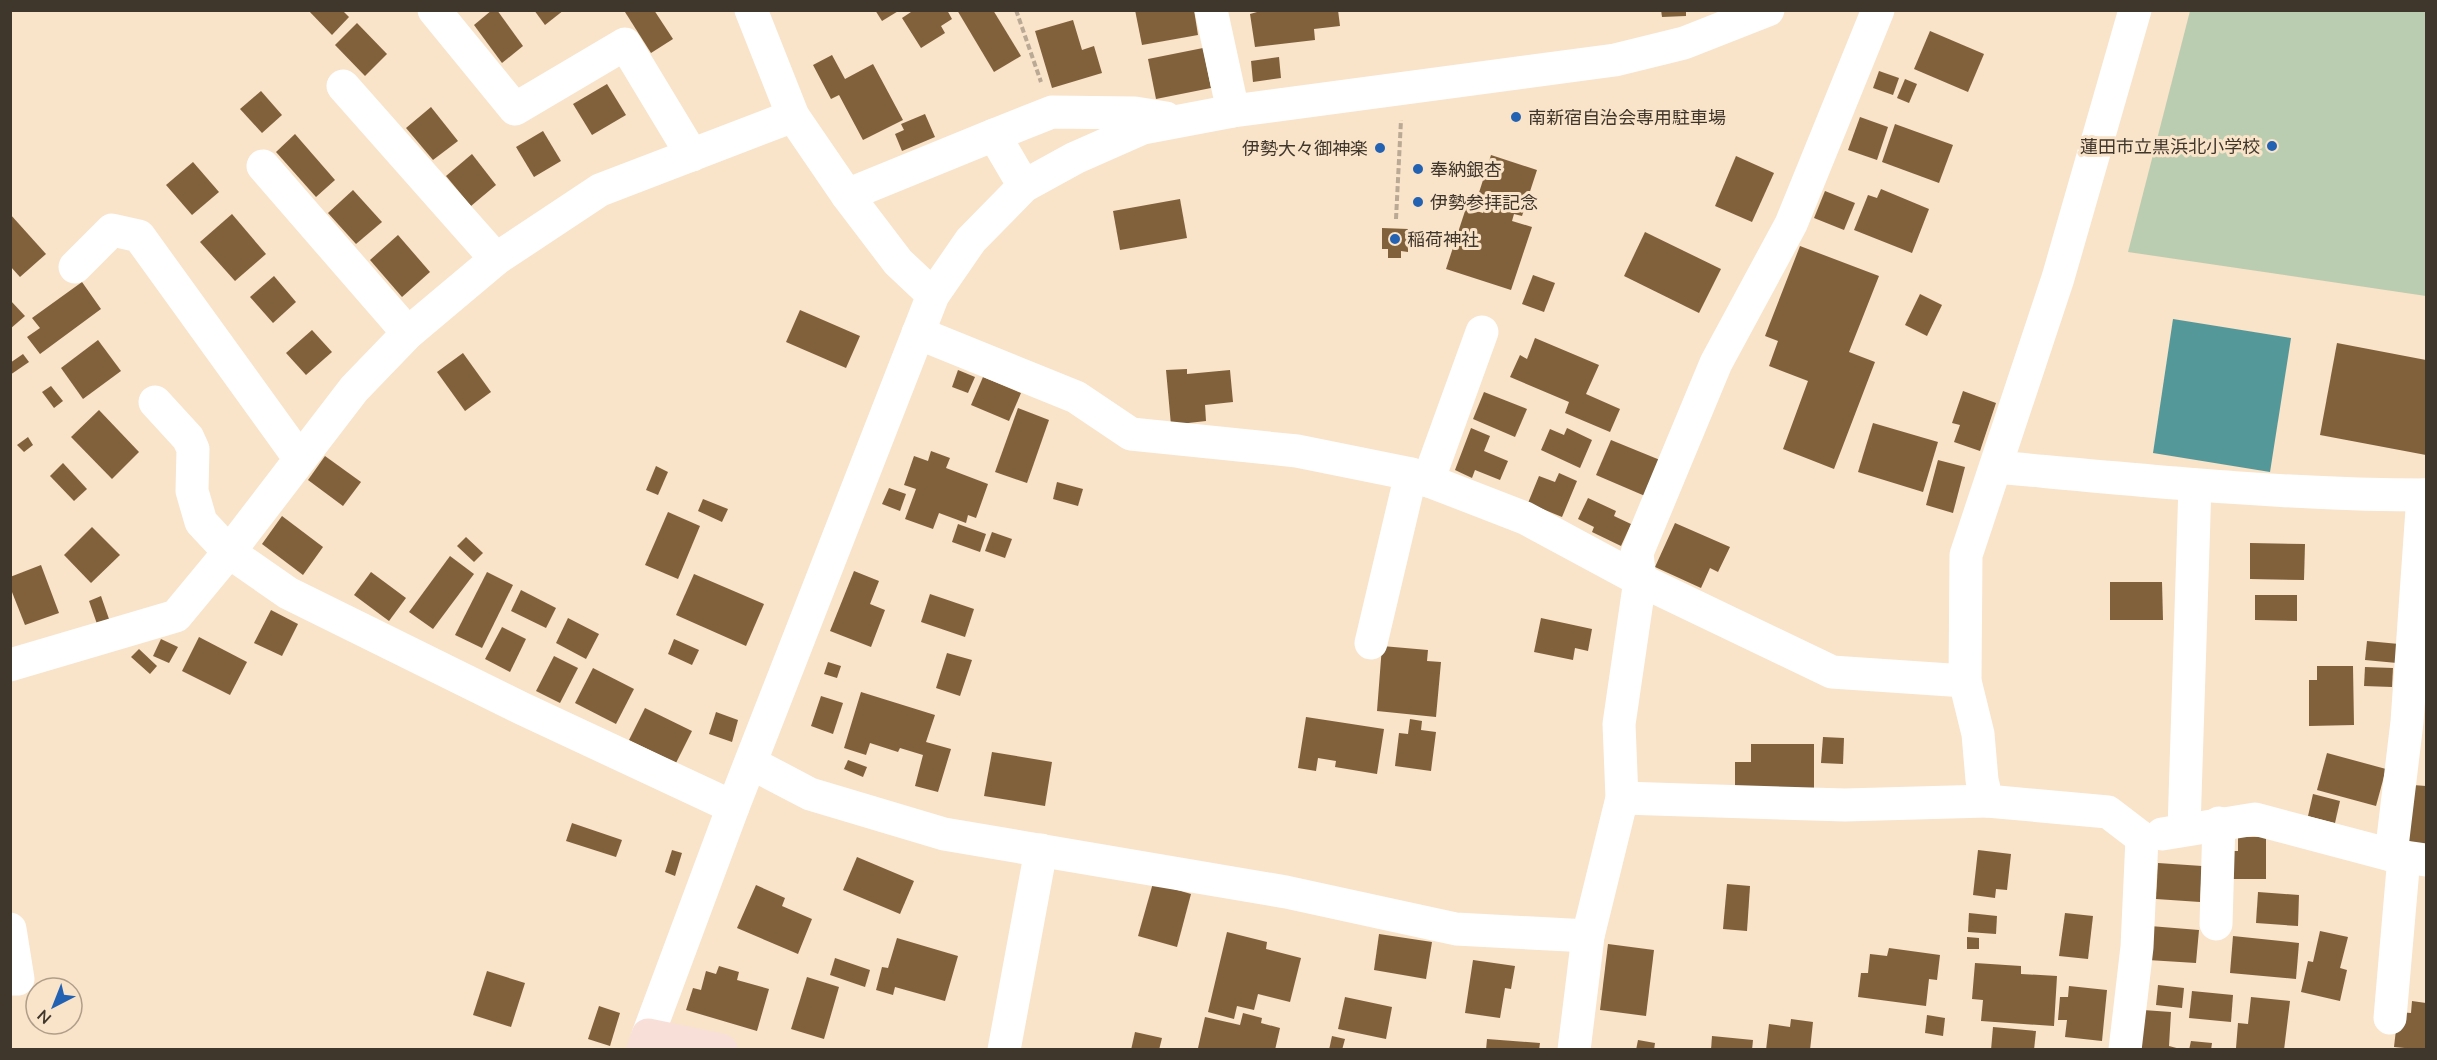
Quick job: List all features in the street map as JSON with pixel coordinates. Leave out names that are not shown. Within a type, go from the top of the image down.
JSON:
[{"type":"main road","points":[[645,1042],[721,1050]]},
{"type":"street","points":[[434,10],[515,109],[625,44],[692,154]]},
{"type":"street","points":[[752,10],[793,116],[847,195],[898,262],[933,295]]},
{"type":"street","points":[[1211,10],[1233,111]]},
{"type":"street","points":[[645,1042],[733,807],[933,295],[972,240],[1024,186],[1075,158],[1143,128],[1233,111],[1616,60],[1684,43],[1768,10]]},
{"type":"street","points":[[1574,1050],[1588,936],[1622,798],[1619,724],[1640,580],[1637,553],[1716,363],[1791,224],[1878,10]]},
{"type":"street","points":[[1987,801],[1982,780],[1978,734],[1965,681],[1966,555],[2058,278],[2135,10]]},
{"type":"street","points":[[343,86],[496,259]]},
{"type":"street","points":[[847,195],[1052,112],[1135,113],[1180,120]]},
{"type":"street","points":[[10,665],[176,615],[229,552],[354,389],[408,333],[496,259],[600,190],[793,116]]},
{"type":"street","points":[[994,135],[1024,186]]},
{"type":"street","points":[[263,166],[408,333]]},
{"type":"street","points":[[75,267],[112,230],[139,236],[300,459]]},
{"type":"street","points":[[1371,643],[1420,477],[1482,332]]},
{"type":"street","points":[[918,333],[1076,397],[1131,434],[1297,451],[1420,477],[1525,518],[1640,580],[1832,672],[1965,681]]},
{"type":"street","points":[[155,402],[188,438],[194,449],[192,491],[201,522],[229,552],[288,593],[523,709],[733,807]]},
{"type":"street","points":[[1996,467],[2195,485],[2353,495],[2425,495],[2417,724],[2407,857],[2390,1018]]},
{"type":"street","points":[[2184,829],[2195,485]]},
{"type":"street","points":[[2427,655],[2427,667]]},
{"type":"street","points":[[751,763],[810,795],[944,834],[1286,892],[1456,929],[1588,936]]},
{"type":"street","points":[[1622,798],[1845,805],[1987,801],[2109,812],[2142,838]]},
{"type":"street","points":[[2142,838],[2219,823],[2255,819],[2407,857]]},
{"type":"street","points":[[2216,924],[2219,823]]},
{"type":"street","points":[[2125,1050],[2136,947],[2142,838]]},
{"type":"street","points":[[1004,1050],[1041,850]]},
{"type":"street","points":[[10,929],[18,979],[10,979]]},
{"type":"path","points":[[1396,219],[1403,87]]},
{"type":"green space","points":[[2190,11],[2426,11],[2426,296],[2128,252]]},
{"type":"water","points":[[2173,319],[2291,338],[2270,472],[2153,453]]},
{"type":"building","points":[[308,10],[342,10],[349,17],[332,35]]},
{"type":"building","points":[[492,10],[497,10],[523,46],[502,63],[474,25]]},
{"type":"building","points":[[534,10],[564,10],[545,25]]},
{"type":"building","points":[[654,10],[673,39],[651,53],[625,12]]},
{"type":"building","points":[[875,10],[900,10],[882,21]]},
{"type":"building","points":[[914,10],[947,10],[952,19],[941,26],[945,33],[921,48],[902,18]]},
{"type":"building","points":[[957,10],[993,10],[1021,56],[994,72]]},
{"type":"building","points":[[1135,10],[1194,10],[1198,35],[1142,45]]},
{"type":"building","points":[[1264,10],[1338,10],[1340,26],[1314,29],[1315,40],[1255,47],[1250,14]]},
{"type":"building","points":[[1661,10],[1686,10],[1686,16],[1662,17]]},
{"type":"building","points":[[1073,20],[1082,50],[1094,46],[1102,73],[1052,88],[1035,31]]},
{"type":"building","points":[[357,23],[387,54],[365,76],[335,45]]},
{"type":"building","points":[[1930,31],[1984,54],[1968,92],[1914,69]]},
{"type":"building","points":[[1203,48],[1211,88],[1156,99],[1148,59]]},
{"type":"building","points":[[832,55],[845,79],[873,64],[903,120],[863,140],[839,95],[831,99],[813,65]]},
{"type":"building","points":[[1279,57],[1281,78],[1253,82],[1251,61]]},
{"type":"building","points":[[1879,71],[1899,78],[1893,95],[1873,88]]},
{"type":"building","points":[[1905,79],[1917,84],[1909,103],[1897,98]]},
{"type":"building","points":[[607,84],[626,115],[592,135],[573,104]]},
{"type":"building","points":[[261,91],[282,115],[262,133],[240,109]]},
{"type":"building","points":[[431,107],[458,141],[433,160],[406,128]]},
{"type":"building","points":[[925,114],[935,137],[902,151],[895,134],[904,130],[901,124]]},
{"type":"building","points":[[1860,117],[1888,127],[1877,160],[1848,150]]},
{"type":"building","points":[[1895,124],[1953,145],[1939,183],[1882,162]]},
{"type":"building","points":[[543,131],[561,161],[534,177],[516,147]]},
{"type":"building","points":[[295,134],[335,180],[316,197],[276,152]]},
{"type":"building","points":[[472,154],[496,185],[471,206],[446,176]]},
{"type":"building","points":[[1491,155],[1537,170],[1522,216],[1514,214],[1512,221],[1532,227],[1511,290],[1446,269],[1466,208],[1483,213],[1486,206],[1476,202]]},
{"type":"building","points":[[1736,156],[1774,173],[1752,222],[1715,206]]},
{"type":"building","points":[[193,162],[219,192],[192,215],[166,185]]},
{"type":"building","points":[[1881,189],[1929,209],[1912,253],[1854,230],[1868,195],[1877,198]]},
{"type":"building","points":[[353,190],[382,222],[356,244],[328,213]]},
{"type":"building","points":[[1825,191],[1855,203],[1844,230],[1814,218]]},
{"type":"building","points":[[1180,199],[1187,238],[1120,250],[1113,211]]},
{"type":"building","points":[[10,214],[46,254],[20,277],[10,266]]},
{"type":"building","points":[[232,214],[266,254],[235,281],[200,242]]},
{"type":"building","name":"稲荷神社","points":[[1382,228],[1408,229],[1408,252],[1401,251],[1401,258],[1388,258],[1388,249],[1382,249]]},
{"type":"building","points":[[1645,232],[1721,269],[1699,313],[1624,276]]},
{"type":"building","points":[[398,235],[430,272],[402,297],[370,260]]},
{"type":"building","points":[[1800,246],[1879,276],[1849,352],[1875,362],[1834,469],[1783,449],[1808,381],[1769,366],[1778,341],[1765,336]]},
{"type":"building","points":[[1533,275],[1555,283],[1544,312],[1522,304]]},
{"type":"building","points":[[274,276],[296,302],[273,323],[250,297]]},
{"type":"building","points":[[82,282],[101,309],[40,354],[27,337],[40,328],[32,318]]},
{"type":"building","points":[[1920,294],[1942,305],[1927,336],[1905,325]]},
{"type":"building","points":[[10,300],[25,316],[10,329]]},
{"type":"building","points":[[800,310],[860,336],[846,368],[786,342]]},
{"type":"building","points":[[312,330],[332,352],[306,375],[286,353]]},
{"type":"building","points":[[1535,338],[1599,365],[1586,394],[1620,409],[1610,432],[1565,413],[1569,402],[1510,377],[1520,355],[1527,359]]},
{"type":"building","points":[[98,340],[121,371],[83,399],[61,368]]},
{"type":"building","points":[[2337,343],[2426,360],[2426,455],[2320,435]]},
{"type":"building","points":[[463,353],[491,392],[465,411],[437,372]]},
{"type":"building","points":[[23,354],[29,362],[10,375],[10,363]]},
{"type":"building","points":[[1187,369],[1187,374],[1230,370],[1233,402],[1205,405],[1206,421],[1171,425],[1166,370]]},
{"type":"building","points":[[958,370],[975,377],[968,393],[952,387]]},
{"type":"building","points":[[983,377],[1021,393],[1009,421],[971,405]]},
{"type":"building","points":[[51,386],[63,401],[54,408],[42,392]]},
{"type":"building","points":[[1963,391],[1996,403],[1980,451],[1954,442],[1960,425],[1952,423]]},
{"type":"building","points":[[1484,392],[1527,409],[1515,437],[1473,419]]},
{"type":"building","points":[[1018,408],[1049,420],[1027,483],[995,472]]},
{"type":"building","points":[[99,410],[139,452],[112,479],[71,437]]},
{"type":"building","points":[[1873,423],[1938,442],[1923,492],[1858,472]]},
{"type":"building","points":[[1471,428],[1490,436],[1484,451],[1508,461],[1500,480],[1475,470],[1472,478],[1455,470]]},
{"type":"building","points":[[1567,428],[1592,440],[1580,468],[1541,450],[1550,429],[1564,435]]},
{"type":"building","points":[[28,437],[33,445],[24,452],[17,445]]},
{"type":"building","points":[[1611,440],[1660,460],[1645,496],[1596,475]]},
{"type":"building","points":[[931,451],[950,458],[946,468],[988,484],[976,518],[968,515],[966,523],[939,513],[933,529],[905,519],[916,489],[904,485],[914,456],[928,461]]},
{"type":"building","points":[[325,456],[361,482],[343,506],[308,480]]},
{"type":"building","points":[[1938,460],[1965,467],[1953,513],[1926,505]]},
{"type":"building","points":[[63,463],[87,489],[74,501],[50,476]]},
{"type":"building","points":[[656,466],[668,472],[658,495],[646,490]]},
{"type":"building","points":[[1559,473],[1577,481],[1562,517],[1528,503],[1539,476],[1555,482]]},
{"type":"building","points":[[1057,482],[1083,489],[1078,506],[1053,499]]},
{"type":"building","points":[[889,488],[906,494],[900,511],[882,504]]},
{"type":"building","points":[[1588,498],[1616,511],[1614,516],[1631,524],[1621,546],[1592,532],[1594,527],[1578,519]]},
{"type":"building","points":[[703,499],[728,509],[722,522],[698,511]]},
{"type":"building","points":[[668,512],[700,526],[678,579],[645,565]]},
{"type":"building","points":[[282,516],[323,547],[303,575],[262,544]]},
{"type":"building","points":[[1675,523],[1730,547],[1718,572],[1710,568],[1701,588],[1655,567]]},
{"type":"building","points":[[958,524],[986,534],[980,552],[952,542]]},
{"type":"building","points":[[92,527],[120,555],[91,583],[64,555]]},
{"type":"building","points":[[992,532],[1012,539],[1005,558],[985,551]]},
{"type":"building","points":[[466,537],[483,553],[474,562],[457,546]]},
{"type":"building","points":[[2250,543],[2305,544],[2304,580],[2250,579]]},
{"type":"building","points":[[450,556],[474,574],[433,629],[409,612]]},
{"type":"building","points":[[41,565],[59,613],[25,625],[10,587],[10,577]]},
{"type":"building","points":[[854,571],[879,581],[870,604],[885,610],[871,647],[830,631]]},
{"type":"building","points":[[371,572],[406,598],[389,621],[354,595]]},
{"type":"building","points":[[487,572],[513,585],[482,648],[455,635]]},
{"type":"building","points":[[694,574],[764,604],[746,646],[676,615]]},
{"type":"building","points":[[2110,582],[2162,582],[2163,620],[2110,620]]},
{"type":"building","points":[[521,590],[556,608],[546,628],[511,611]]},
{"type":"building","points":[[930,594],[974,609],[965,637],[921,622]]},
{"type":"building","points":[[2255,595],[2297,595],[2297,621],[2255,620]]},
{"type":"building","points":[[101,596],[109,619],[97,624],[89,601]]},
{"type":"building","points":[[271,610],[298,624],[282,656],[254,643]]},
{"type":"building","points":[[568,618],[599,634],[586,659],[556,643]]},
{"type":"building","points":[[1541,618],[1592,629],[1588,651],[1575,648],[1573,660],[1534,652]]},
{"type":"building","points":[[502,627],[526,639],[510,672],[485,659]]},
{"type":"building","points":[[199,637],[247,662],[230,695],[182,671]]},
{"type":"building","points":[[161,639],[178,647],[169,663],[153,656]]},
{"type":"building","points":[[674,639],[699,650],[692,665],[668,654]]},
{"type":"building","points":[[2367,641],[2399,644],[2397,663],[2365,660]]},
{"type":"building","points":[[1382,646],[1428,650],[1427,661],[1441,662],[1436,717],[1377,711]]},
{"type":"building","points":[[139,649],[157,666],[150,674],[131,657]]},
{"type":"building","points":[[947,653],[972,660],[960,696],[936,688]]},
{"type":"building","points":[[554,656],[578,668],[560,703],[536,691]]},
{"type":"building","points":[[828,662],[841,666],[837,678],[824,674]]},
{"type":"building","points":[[2317,666],[2353,666],[2354,725],[2309,726],[2309,680],[2317,680]]},
{"type":"building","points":[[2365,667],[2393,668],[2392,687],[2364,686]]},
{"type":"building","points":[[593,668],[634,689],[616,724],[575,703]]},
{"type":"building","points":[[861,692],[935,715],[926,742],[951,749],[938,792],[915,786],[923,755],[900,748],[898,752],[870,743],[866,755],[844,748]]},
{"type":"building","points":[[821,696],[843,703],[833,734],[811,726]]},
{"type":"building","points":[[645,708],[692,731],[676,763],[629,740]]},
{"type":"building","points":[[716,712],[738,720],[732,742],[709,734]]},
{"type":"building","points":[[1306,717],[1384,729],[1377,774],[1335,767],[1336,761],[1318,758],[1316,771],[1298,768]]},
{"type":"building","points":[[1410,719],[1422,721],[1421,730],[1436,732],[1431,771],[1395,766],[1399,733],[1408,734]]},
{"type":"building","points":[[1823,737],[1844,738],[1843,764],[1821,763]]},
{"type":"building","points":[[1751,744],[1814,744],[1814,789],[1735,788],[1735,762],[1751,762]]},
{"type":"building","points":[[992,752],[1052,762],[1045,806],[984,796]]},
{"type":"building","points":[[2327,753],[2386,769],[2376,806],[2317,790]]},
{"type":"building","points":[[848,760],[867,767],[863,777],[844,769]]},
{"type":"building","points":[[2413,785],[2426,786],[2426,846],[2406,843]]},
{"type":"building","points":[[2313,794],[2340,801],[2335,823],[2308,816]]},
{"type":"building","points":[[572,823],[622,840],[616,857],[566,841]]},
{"type":"building","points":[[2238,837],[2266,837],[2266,879],[2232,879],[2232,851],[2238,851]]},
{"type":"building","points":[[672,850],[682,853],[675,876],[665,872]]},
{"type":"building","points":[[1978,850],[2011,854],[2007,890],[1996,889],[1995,898],[1973,895]]},
{"type":"building","points":[[857,857],[914,881],[900,914],[843,890]]},
{"type":"building","points":[[2158,863],[2202,866],[2200,902],[2156,899]]},
{"type":"building","points":[[1153,883],[1191,894],[1177,947],[1138,936]]},
{"type":"building","points":[[1727,884],[1750,886],[1747,931],[1723,929]]},
{"type":"building","points":[[756,885],[785,898],[782,906],[812,919],[798,954],[737,928]]},
{"type":"building","points":[[2258,892],[2299,895],[2298,926],[2256,923]]},
{"type":"building","points":[[1969,913],[1997,916],[1996,934],[1968,932]]},
{"type":"building","points":[[2065,913],[2093,916],[2088,959],[2059,956]]},
{"type":"building","points":[[2150,926],[2199,930],[2196,963],[2148,960]]},
{"type":"building","points":[[2320,931],[2348,937],[2340,968],[2347,970],[2340,1001],[2301,992],[2308,961],[2313,962]]},
{"type":"building","points":[[1227,932],[1267,942],[1266,949],[1301,958],[1290,1002],[1258,994],[1254,1010],[1237,1006],[1234,1019],[1208,1012]]},
{"type":"building","points":[[1379,934],[1432,942],[1426,979],[1374,970]]},
{"type":"building","points":[[2233,936],[2299,943],[2296,979],[2230,973]]},
{"type":"building","points":[[1967,937],[1979,938],[1979,949],[1967,949]]},
{"type":"building","points":[[897,938],[958,956],[945,1001],[895,987],[893,995],[876,990],[882,967],[888,968]]},
{"type":"building","points":[[1608,944],[1654,950],[1646,1016],[1600,1010]]},
{"type":"building","points":[[1889,948],[1940,955],[1937,980],[1929,979],[1926,1006],[1858,997],[1861,973],[1868,973],[1870,954],[1887,956]]},
{"type":"building","points":[[835,958],[870,970],[865,987],[830,975]]},
{"type":"building","points":[[1473,960],[1515,966],[1511,989],[1505,988],[1500,1018],[1465,1013]]},
{"type":"building","points":[[1975,963],[2021,966],[2021,974],[2057,976],[2054,1026],[1981,1021],[1983,1000],[1972,999]]},
{"type":"building","points":[[719,966],[739,972],[737,980],[769,989],[757,1031],[686,1010],[693,988],[701,990],[706,971],[716,974]]},
{"type":"building","points":[[487,971],[525,983],[511,1027],[473,1015]]},
{"type":"building","points":[[807,977],[839,987],[824,1039],[791,1029]]},
{"type":"building","points":[[2158,985],[2184,988],[2182,1008],[2156,1005]]},
{"type":"building","points":[[2069,986],[2107,990],[2102,1041],[2065,1037],[2067,1020],[2058,1020],[2060,997],[2068,997]]},
{"type":"building","points":[[2192,991],[2233,995],[2231,1022],[2189,1018]]},
{"type":"building","points":[[1345,997],[1392,1007],[1386,1039],[1338,1029]]},
{"type":"building","points":[[2251,997],[2290,1001],[2284,1050],[2236,1048],[2238,1023],[2248,1024]]},
{"type":"building","points":[[2412,1001],[2426,1003],[2426,1050],[2394,1047],[2398,1012],[2411,1013]]},
{"type":"building","points":[[599,1006],[620,1013],[610,1046],[588,1039]]},
{"type":"building","points":[[2143,1010],[2171,1012],[2169,1046],[2184,1050],[2140,1050]]},
{"type":"building","points":[[1243,1013],[1262,1018],[1261,1023],[1280,1028],[1275,1050],[1198,1048],[1205,1017],[1240,1025]]},
{"type":"building","points":[[1927,1015],[1945,1018],[1943,1036],[1925,1033]]},
{"type":"building","points":[[1791,1019],[1813,1022],[1810,1050],[1766,1050],[1769,1024],[1790,1027]]},
{"type":"building","points":[[1993,1027],[2036,1031],[2034,1050],[1991,1050]]},
{"type":"building","points":[[1135,1032],[1162,1038],[1159,1050],[1131,1050]]},
{"type":"building","points":[[1332,1036],[1345,1039],[1342,1050],[1329,1050]]},
{"type":"building","points":[[1712,1036],[1753,1040],[1752,1050],[1711,1050]]},
{"type":"building","points":[[1487,1039],[1540,1043],[1539,1050],[1486,1050]]},
{"type":"building","points":[[1638,1040],[1655,1043],[1654,1050],[1636,1050]]},
{"type":"building","points":[[2191,1041],[2212,1043],[2211,1050],[2189,1050]]},
{"type":"place","name":"南新宿自治会専用駐車場","points":[[1516,117]]},
{"type":"place","name":"蓮田市立黒浜北小学校","points":[[2272,146]]},
{"type":"place","name":"伊勢大々御神楽","points":[[1380,148]]},
{"type":"place","name":"奉納銀杏","points":[[1418,169]]},
{"type":"place","name":"伊勢参拝記念","points":[[1418,202]]},
{"type":"place","name":"稲荷神社","points":[[1395,239]]}]
